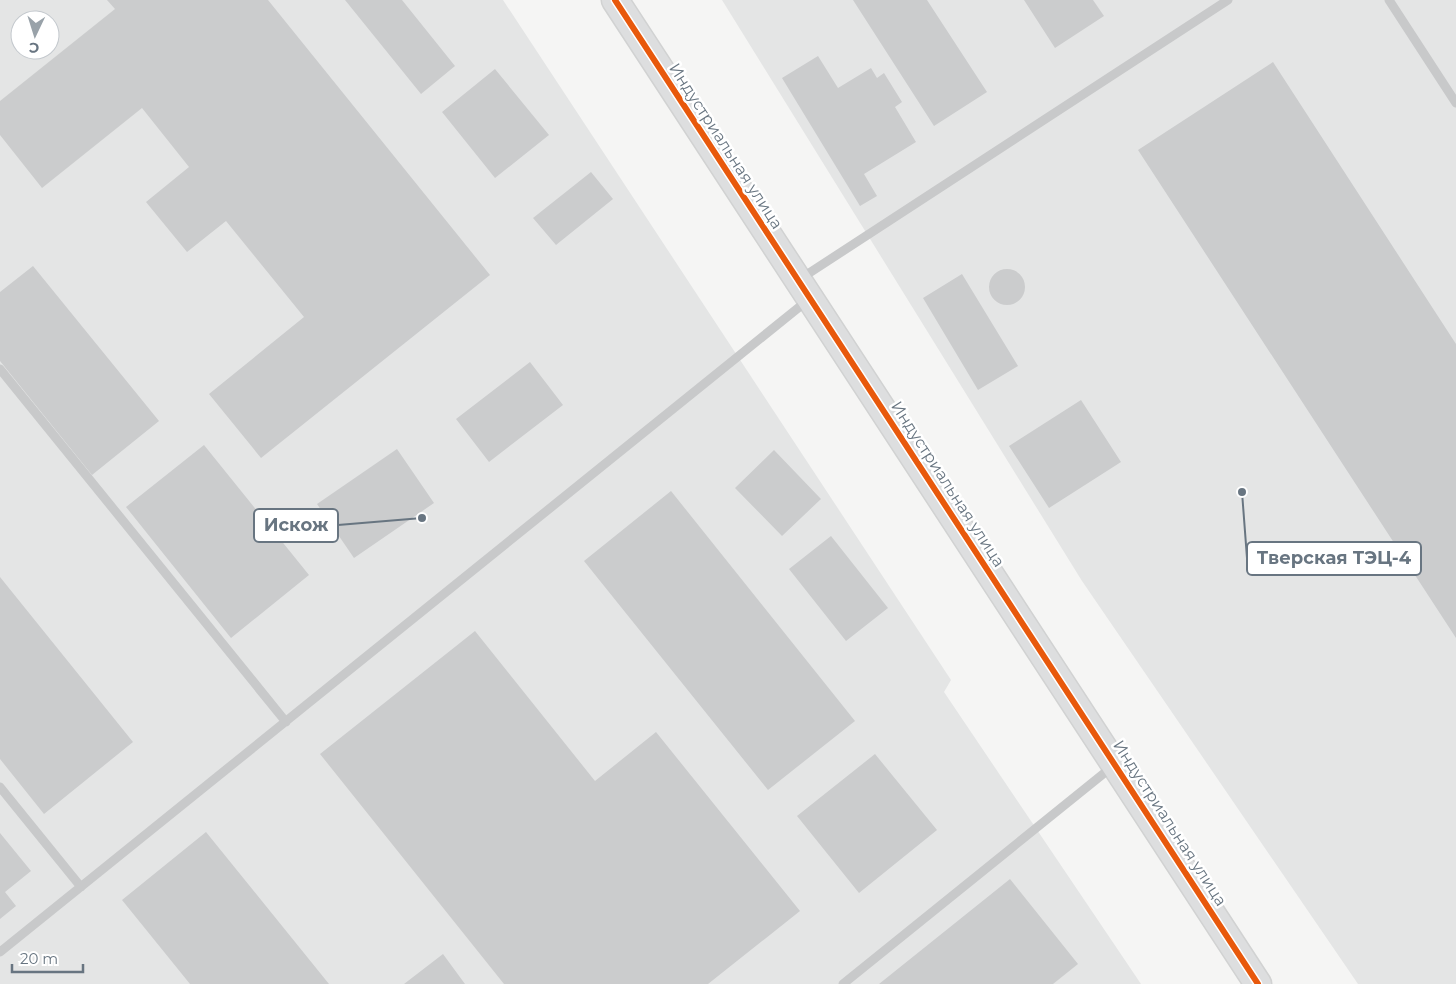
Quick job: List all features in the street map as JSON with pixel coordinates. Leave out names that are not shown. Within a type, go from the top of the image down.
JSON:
[{"type":"street","name":"Индустриальная улица","points":[[615,0],[1258,984]]},
{"type":"lane","points":[[0,952],[286,722],[804,289],[1228,0]]},
{"type":"lane","points":[[1389,0],[1456,103]]},
{"type":"lane","points":[[0,369],[286,722]]},
{"type":"lane","points":[[843,984],[1115,765]]},
{"type":"lane","points":[[0,786],[81,887]]},
{"type":"shaded area","points":[[0,0],[503,0],[951,680],[944,692],[1141,984],[0,984]]},
{"type":"shaded area","points":[[722,0],[1456,0],[1456,984],[1358,984],[1082,581]]},
{"type":"building","points":[[107,0],[268,0],[490,275],[261,458],[209,394],[304,317],[226,221],[187,252],[146,202],[189,167],[142,108],[42,188],[0,135],[0,101],[51,60],[60,60],[60,53],[115,9]]},
{"type":"building","points":[[345,0],[402,0],[455,66],[421,94]]},
{"type":"building","points":[[853,0],[927,0],[987,92],[934,126]]},
{"type":"building","points":[[1024,0],[1093,0],[1104,16],[1055,48]]},
{"type":"building","points":[[818,56],[838,88],[871,68],[877,78],[884,73],[902,102],[895,107],[916,142],[864,174],[877,196],[860,206],[782,78]]},
{"type":"building","points":[[1273,62],[1456,344],[1456,638],[1138,150]]},
{"type":"building","points":[[495,69],[549,135],[495,178],[442,112]]},
{"type":"building","points":[[591,172],[613,199],[556,245],[533,218]]},
{"type":"building","points":[[33,266],[159,421],[92,475],[0,361],[0,292]]},
{"type":"building","points":[[1007,269],[1019,275],[1025,287],[1019,299],[1007,305],[995,299],[989,287],[995,275]]},
{"type":"building","points":[[962,274],[1018,366],[978,390],[923,298]]},
{"type":"building","points":[[530,362],[563,405],[489,462],[456,419]]},
{"type":"building","points":[[1081,400],[1121,462],[1049,508],[1009,446]]},
{"type":"building","points":[[204,445],[309,575],[231,638],[126,507]]},
{"type":"building","points":[[397,449],[434,503],[354,558],[317,504]]},
{"type":"building","points":[[774,450],[821,499],[782,536],[735,488]]},
{"type":"building","points":[[671,491],[855,721],[768,790],[584,561]]},
{"type":"building","points":[[831,536],[888,608],[846,641],[789,569]]},
{"type":"building","points":[[0,577],[133,742],[44,814],[0,759]]},
{"type":"building","points":[[475,631],[595,781],[656,732],[800,911],[708,984],[504,984],[320,754]]},
{"type":"building","points":[[875,754],[937,830],[859,893],[797,816]]},
{"type":"building","points":[[206,832],[329,984],[190,984],[122,900]]},
{"type":"building","points":[[0,833],[31,871],[5,892],[16,906],[0,919]]},
{"type":"building","points":[[1010,879],[1078,964],[1053,984],[879,984]]},
{"type":"building","points":[[443,954],[465,984],[404,984]]},
{"type":"cycle path","points":[[615,0],[1258,984]]},
{"type":"place","name":"Тверская ТЭЦ-4","points":[[1242,492]]},
{"type":"place","name":"Искож","points":[[422,518]]}]
